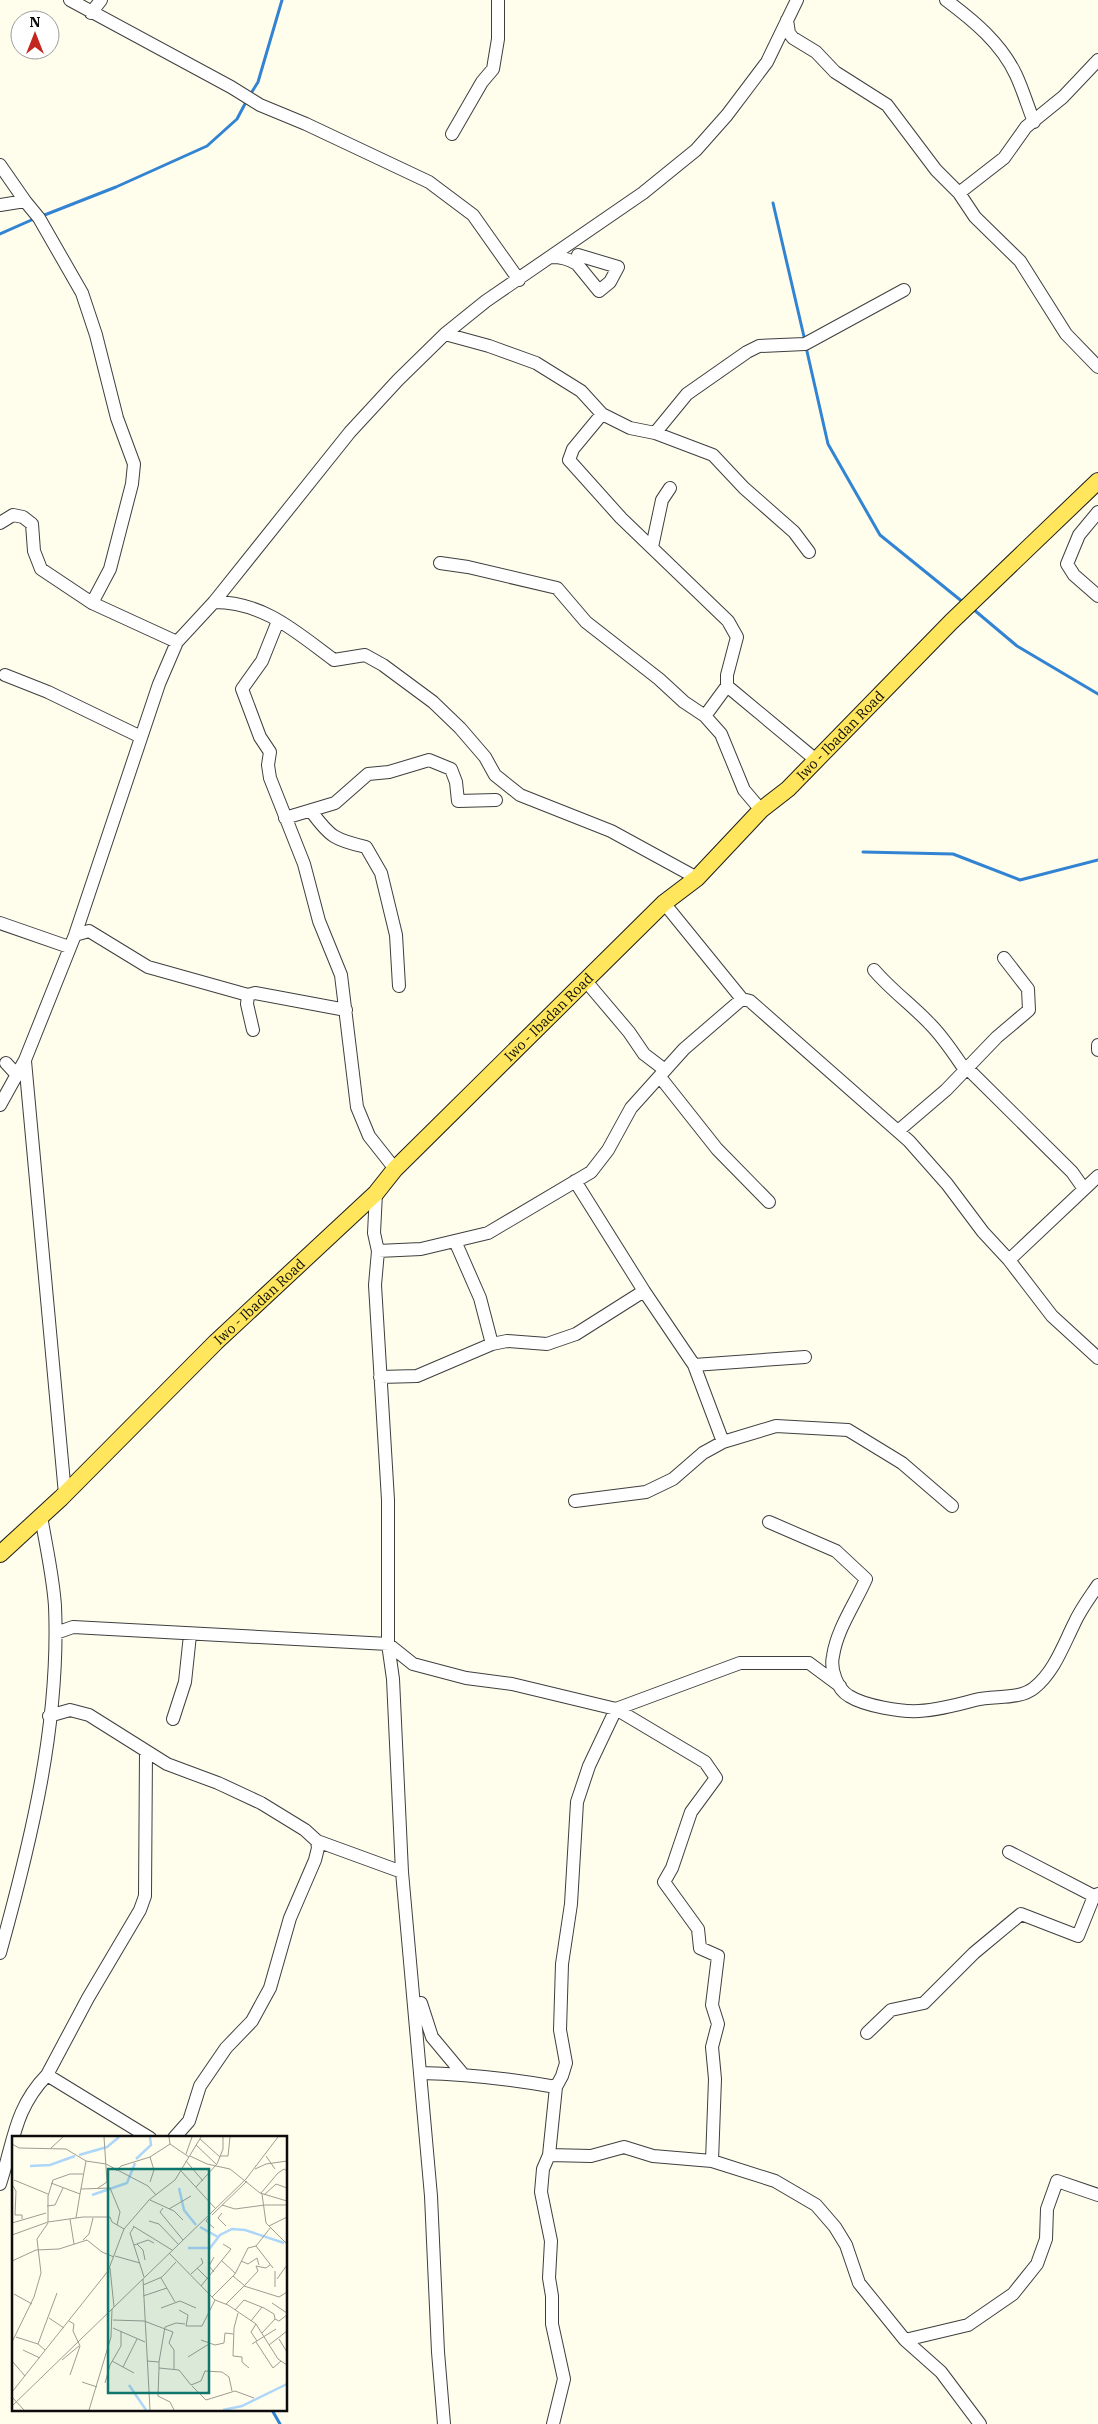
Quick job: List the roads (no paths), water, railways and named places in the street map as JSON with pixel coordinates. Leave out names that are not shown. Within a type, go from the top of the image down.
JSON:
[{"type":"main road","name":"Iwo - Ibadan Road","points":[[0,1554],[65,1494],[216,1342],[376,1193],[395,1170],[585,980],[664,903],[697,878],[761,810],[788,788],[951,622],[1098,481]]},
{"type":"street","points":[[70,0],[231,87],[260,105],[306,124],[429,182],[473,215],[519,280]]},
{"type":"street","points":[[92,13],[101,0]]},
{"type":"street","points":[[452,134],[482,82],[493,69],[498,40],[498,0]]},
{"type":"street","points":[[0,1105],[25,1060],[75,935],[159,684],[178,642],[214,602],[350,432],[398,380],[445,334],[486,301],[643,193],[696,150],[728,115],[766,62],[797,0]]},
{"type":"street","points":[[946,0],[976,23],[1001,52],[1016,75],[1034,122]]},
{"type":"street","points":[[787,20],[789,33],[793,38],[816,52],[835,72],[887,105],[936,170],[959,193],[975,217],[1020,261],[1066,334],[1098,367]]},
{"type":"street","points":[[959,193],[1004,158],[1026,127],[1063,97],[1098,60]]},
{"type":"street","points":[[0,165],[33,210],[82,293],[96,335],[117,418],[134,464],[132,484],[110,569],[92,603]]},
{"type":"street","points":[[0,205],[33,210]]},
{"type":"street","points":[[551,257],[564,257],[575,263]]},
{"type":"street","points":[[655,433],[687,394],[747,352],[759,346],[805,344],[904,290]]},
{"type":"street","points":[[445,334],[489,346],[536,364],[581,390],[602,414],[630,428],[655,433],[713,455],[744,488],[794,532],[809,552]]},
{"type":"street","points":[[602,414],[573,449],[569,460],[621,518],[728,621],[734,631],[736,637],[727,675],[727,686],[705,716]]},
{"type":"street","points":[[652,548],[662,500],[670,488]]},
{"type":"street","points":[[982,592],[1098,492]]},
{"type":"street","points":[[1098,512],[1079,535],[1067,564],[1074,575],[1098,596]]},
{"type":"street","points":[[0,523],[13,515],[23,517],[32,524],[34,551],[41,569],[92,603],[178,642]]},
{"type":"street","points":[[440,563],[468,567],[557,588],[586,622],[659,679],[684,702],[705,716],[720,734],[744,790],[761,810]]},
{"type":"street","points":[[214,602],[233,602],[259,610],[301,634],[334,660],[365,655],[383,665],[433,702],[460,728],[485,757],[495,775],[520,795],[611,831],[697,878]]},
{"type":"street","points":[[278,621],[262,661],[242,689],[260,736],[270,752],[268,765],[270,778],[304,864],[319,921],[341,975],[357,1107],[369,1136],[395,1170]]},
{"type":"street","points":[[5,675],[48,692],[141,737]]},
{"type":"street","points":[[727,686],[816,760]]},
{"type":"street","points":[[285,818],[311,812],[335,802],[368,774],[389,772],[429,760],[451,769],[456,782],[458,801],[496,800]]},
{"type":"street","points":[[311,812],[327,832],[342,842],[366,847],[382,873],[396,935],[399,986]]},
{"type":"street","points":[[664,903],[742,999],[750,1001],[792,1036],[898,1131],[948,1184],[982,1232],[1009,1260],[1052,1316],[1098,1358]]},
{"type":"street","points":[[0,923],[69,947]]},
{"type":"street","points":[[75,935],[89,931],[148,967],[248,995],[255,993],[346,1010]]},
{"type":"street","points":[[898,1131],[946,1090],[997,1037],[1028,1010],[1028,989],[1004,958]]},
{"type":"street","points":[[874,970],[888,987],[948,1044],[966,1070],[1072,1172],[1084,1189]]},
{"type":"street","points":[[585,980],[629,1032],[644,1054],[663,1074],[717,1148],[769,1202]]},
{"type":"street","points":[[248,995],[247,1004],[252,1030]]},
{"type":"street","points":[[378,1252],[421,1249],[488,1233],[591,1172],[608,1150],[631,1108],[684,1049],[742,999]]},
{"type":"street","points":[[1098,1045],[1098,1050]]},
{"type":"street","points":[[25,1060],[65,1494]]},
{"type":"street","points":[[6,1062],[17,1075]]},
{"type":"street","points":[[1009,1260],[1098,1176]]},
{"type":"street","points":[[576,1181],[644,1291],[694,1365],[723,1442]]},
{"type":"street","points":[[376,1193],[374,1234],[378,1252],[375,1286],[388,1500],[388,1644],[393,1679],[402,1872],[414,1988],[431,2196],[438,2352],[444,2424]]},
{"type":"street","points":[[455,1241],[480,1298],[492,1344]]},
{"type":"street","points":[[380,1377],[417,1376],[492,1344],[507,1341],[547,1344],[576,1334],[644,1291]]},
{"type":"street","points":[[694,1365],[805,1357]]},
{"type":"street","points":[[575,1501],[646,1492],[674,1479],[703,1453],[723,1442],[776,1426],[848,1430],[902,1463],[952,1506]]},
{"type":"street","points":[[0,1953],[34,1820],[49,1716],[56,1633],[55,1603],[41,1516]]},
{"type":"street","points":[[770,1522],[836,1551],[866,1580],[840,1634],[832,1656],[834,1673],[840,1686],[848,1696],[883,1707],[904,1711],[920,1711],[949,1707],[987,1697],[1024,1694],[1034,1688],[1061,1653],[1074,1622],[1098,1585]]},
{"type":"street","points":[[56,1633],[73,1627],[190,1635],[388,1644],[413,1664],[466,1678],[512,1684],[616,1709],[705,1762],[716,1778],[691,1812],[672,1868],[664,1882],[698,1929],[700,1948],[718,1956],[712,2005],[718,2024],[712,2047],[715,2079],[712,2161]]},
{"type":"street","points":[[173,1719],[185,1682],[190,1635]]},
{"type":"street","points":[[553,2424],[564,2379],[552,2324],[552,2296],[549,2278],[551,2241],[541,2192],[543,2169],[549,2155],[556,2087],[566,2063],[560,2030],[562,1964],[570,1904],[577,1802],[589,1766],[616,1709],[740,1663],[809,1663],[840,1686]]},
{"type":"street","points":[[49,1716],[70,1710],[89,1715],[167,1764],[218,1783],[261,1803],[305,1830],[317,1841],[402,1872]]},
{"type":"street","points":[[13,2136],[17,2119],[38,2085],[47,2075],[88,1998],[140,1910],[144,1896],[146,1751]]},
{"type":"street","points":[[176,2136],[189,2121],[200,2086],[226,2048],[252,2022],[270,1988],[290,1918],[315,1860],[318,1848],[317,1841]]},
{"type":"street","points":[[867,2032],[890,2010],[924,2003],[974,1953],[1021,1914],[1078,1936],[1096,1895],[1009,1852]]},
{"type":"street","points":[[414,1988],[432,2037],[462,2074]]},
{"type":"street","points":[[421,2073],[505,2077],[556,2087]]},
{"type":"street","points":[[47,2075],[147,2136]]},
{"type":"street","points":[[0,2184],[12,2138]]},
{"type":"street","points":[[549,2155],[591,2156],[624,2146],[653,2156],[712,2161],[775,2180],[816,2205],[835,2227],[846,2244],[858,2284],[905,2340],[941,2372],[980,2424]]},
{"type":"street","points":[[905,2340],[968,2325],[1013,2294],[1037,2264],[1046,2239],[1047,2209],[1057,2181],[1098,2195]]},
{"type":"waterway","points":[[250,95],[258,82],[282,0]]},
{"type":"waterway","points":[[42,216],[116,187],[207,146],[237,119],[247,100]]},
{"type":"waterway","points":[[773,203],[805,341]]},
{"type":"waterway","points":[[0,234],[36,218]]},
{"type":"waterway","points":[[806,347],[828,444],[880,535],[964,603]]},
{"type":"waterway","points":[[973,609],[1017,646],[1098,694]]},
{"type":"waterway","points":[[863,852],[953,854],[1020,880],[1098,860]]},
{"type":"waterway","points":[[273,2412],[280,2424]]}]
